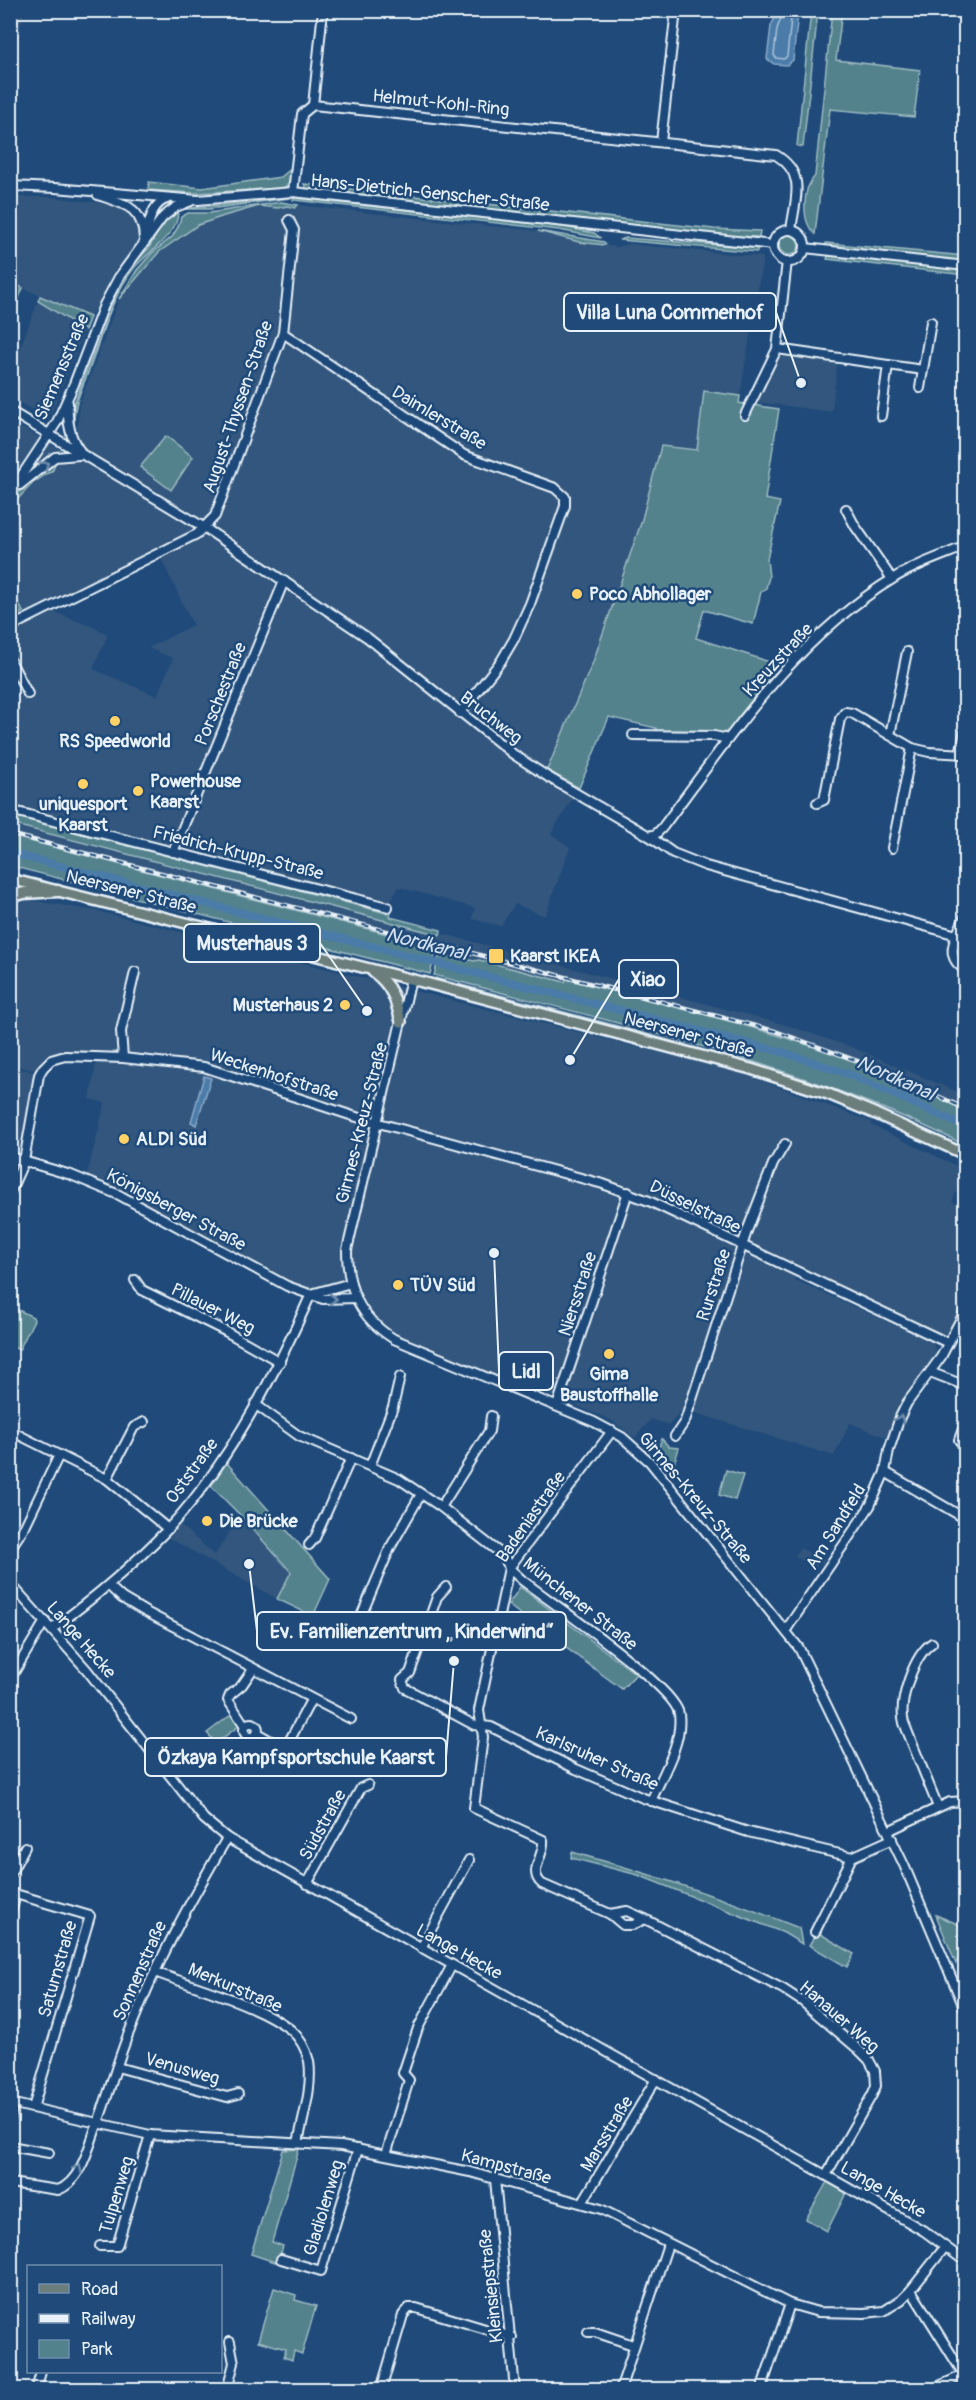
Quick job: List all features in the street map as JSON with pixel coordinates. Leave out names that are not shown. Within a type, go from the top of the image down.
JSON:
[{"type":"highway","points":[[10,897],[24,893],[58,891]]},
{"type":"main road","name":"Neersener Straße","points":[[10,879],[411,979],[778,1077],[876,1113],[966,1155]]},
{"type":"main road","points":[[366,968],[387,983],[392,990],[401,1022]]},
{"type":"street","points":[[293,192],[302,114],[313,105],[323,10]]},
{"type":"street","points":[[661,142],[676,10]]},
{"type":"street","name":"Helmut-Kohl-Ring","points":[[313,105],[776,155],[788,162],[795,175],[791,230]]},
{"type":"street","name":"Hans-Dietrich-Genscher-Straße","points":[[10,186],[198,200],[293,192],[773,245]]},
{"type":"street","name":"Hans-Dietrich-Genscher-Straße","points":[[83,190],[126,204],[133,209],[142,222],[146,239]]},
{"type":"street","name":"Siemensstraße","points":[[146,239],[154,209],[162,201],[170,198]]},
{"type":"street","name":"Siemensstraße","points":[[11,492],[50,435],[68,399],[109,294],[163,217],[181,204],[198,200]]},
{"type":"street","name":"August-Thyssen-Straße","points":[[205,528],[220,508],[283,333],[294,230],[289,220]]},
{"type":"street","points":[[791,230],[800,234],[805,248],[797,260],[787,261],[779,258],[773,245],[781,232],[791,230]]},
{"type":"street","points":[[805,248],[966,266]]},
{"type":"street","points":[[745,415],[777,349],[787,261]]},
{"type":"street","points":[[920,388],[931,322]]},
{"type":"street","name":"Daimlerstraße","points":[[283,333],[464,455],[555,488],[565,497],[565,506],[523,622],[501,661],[460,713]]},
{"type":"street","points":[[777,349],[923,370]]},
{"type":"street","points":[[881,416],[888,365]]},
{"type":"street","points":[[68,399],[71,436],[84,456]]},
{"type":"street","name":"Bruchweg","points":[[10,411],[205,528],[368,638],[460,713],[548,777],[673,852],[706,866],[961,935]]},
{"type":"street","points":[[11,492],[55,457],[73,454],[84,456]]},
{"type":"street","points":[[846,509],[855,526],[892,579]]},
{"type":"street","points":[[10,627],[205,528]]},
{"type":"street","name":"Kreuzstraße","points":[[649,836],[656,834],[662,828],[728,740],[792,661],[834,623],[892,579],[966,546]]},
{"type":"street","name":"Porschestraße","points":[[173,852],[284,581]]},
{"type":"street","points":[[890,735],[907,652]]},
{"type":"street","points":[[10,660],[28,694]]},
{"type":"street","points":[[817,803],[824,800],[843,714],[852,713],[912,748],[929,752],[963,754],[966,727]]},
{"type":"street","points":[[633,735],[714,736],[728,740]]},
{"type":"street","points":[[892,848],[912,748]]},
{"type":"street","name":"Friedrich-Krupp-Straße","points":[[10,810],[388,907]]},
{"type":"street","points":[[966,915],[952,957],[956,964],[966,970]]},
{"type":"street","points":[[123,1058],[121,1031],[135,972]]},
{"type":"street","name":"Girmes-Kreuz-Straße","points":[[411,979],[349,1241],[347,1256],[356,1298],[368,1320],[394,1339],[612,1431],[631,1444],[650,1462],[786,1630],[805,1660],[890,1835],[966,2012]]},
{"type":"street","name":"Weckenhofstraße","points":[[24,1161],[40,1072],[49,1062],[58,1057],[123,1058],[213,1069],[302,1101],[378,1124]]},
{"type":"street","name":"Düsselstraße","points":[[378,1124],[628,1192],[948,1343]]},
{"type":"street","name":"Rurstraße","points":[[675,1436],[685,1421],[742,1247],[773,1164],[785,1144]]},
{"type":"street","name":"Königsberger Straße","points":[[10,1157],[101,1186],[276,1281],[323,1299],[356,1298]]},
{"type":"street","points":[[10,1192],[24,1161]]},
{"type":"street","name":"Niersstraße","points":[[557,1406],[628,1192]]},
{"type":"street","name":"Pillauer Weg","points":[[135,1280],[142,1290],[225,1330],[280,1362]]},
{"type":"street","points":[[311,1294],[351,1283]]},
{"type":"street","name":"Oststraße","points":[[52,1629],[109,1586],[168,1529],[208,1479],[280,1362],[311,1294]]},
{"type":"street","points":[[948,1343],[966,1309]]},
{"type":"street","name":"Am Sandfeld","points":[[786,1630],[870,1506],[885,1472],[900,1418],[907,1403],[948,1343]]},
{"type":"street","points":[[930,1372],[966,1386]]},
{"type":"street","points":[[370,1466],[393,1407],[400,1377]]},
{"type":"street","name":"Münchener Straße","points":[[255,1404],[299,1436],[370,1466],[441,1507],[504,1556],[509,1568],[522,1580],[663,1689],[677,1706],[680,1722],[676,1740],[651,1801]]},
{"type":"street","points":[[441,1507],[489,1431],[491,1416]]},
{"type":"street","points":[[966,1420],[959,1440],[966,1448]]},
{"type":"street","points":[[107,1479],[134,1427],[144,1422]]},
{"type":"street","name":"Badeniastraße","points":[[543,1840],[474,1808],[483,1737],[479,1710],[509,1568],[612,1431]]},
{"type":"street","points":[[17,1434],[107,1479],[168,1529]]},
{"type":"street","points":[[10,1549],[29,1519],[59,1455]]},
{"type":"street","points":[[309,1545],[315,1538],[351,1458]]},
{"type":"street","points":[[885,1472],[966,1519]]},
{"type":"street","points":[[353,1629],[359,1621],[390,1548],[421,1494]]},
{"type":"street","name":"Lange Hecke","points":[[10,1583],[101,1687],[200,1814],[226,1838],[924,2231],[966,2262]]},
{"type":"street","points":[[109,1586],[122,1598],[252,1669],[351,1719]]},
{"type":"street","name":"Karlsruher Straße","points":[[446,1587],[437,1597],[410,1673],[402,1680],[405,1688],[474,1725],[491,1727],[651,1801],[748,1832],[852,1857]]},
{"type":"street","points":[[10,1679],[45,1621]]},
{"type":"street","points":[[932,1643],[924,1649],[904,1695],[902,1711],[904,1723],[938,1807]]},
{"type":"street","points":[[252,1669],[242,1685],[230,1695],[228,1700],[245,1726],[253,1724],[257,1729],[256,1734],[285,1749]]},
{"type":"street","points":[[276,1766],[311,1700]]},
{"type":"street","name":"Südstraße","points":[[308,1884],[361,1788],[368,1785]]},
{"type":"street","points":[[815,1932],[852,1857],[938,1807],[955,1800],[966,1801]]},
{"type":"street","name":"Sonnenstraße","points":[[10,2183],[58,2190],[66,2187],[76,2175],[97,2124],[129,2032],[155,1972],[186,1908],[226,1838]]},
{"type":"street","name":"Hanauer Weg","points":[[543,1840],[543,1848],[535,1872],[539,1881],[610,1914],[618,1922],[628,1925],[645,1919]]},
{"type":"street","points":[[10,1874],[25,1847]]},
{"type":"street","points":[[421,1948],[469,1860]]},
{"type":"street","points":[[10,1916],[14,1902],[11,1892]]},
{"type":"street","name":"Saturnstraße","points":[[11,1892],[90,1916],[33,2108]]},
{"type":"street","name":"Hanauer Weg","points":[[610,1914],[627,1911],[783,1989],[803,2002],[869,2060],[876,2078],[872,2096],[826,2175]]},
{"type":"street","points":[[386,2155],[409,2080],[403,2073],[414,2038],[428,2007],[452,1965]]},
{"type":"street","name":"Merkurstraße","points":[[155,1972],[265,2014],[297,2036],[306,2051],[310,2070],[298,2143]]},
{"type":"street","name":"Venusweg","points":[[117,2067],[226,2097],[238,2094]]},
{"type":"street","name":"Marsstraße","points":[[582,2204],[656,2079]]},
{"type":"street","points":[[10,2118],[12,2104]]},
{"type":"street","name":"Kampstraße","points":[[12,2104],[150,2135],[298,2143],[358,2149],[495,2179],[620,2217],[668,2244],[790,2304],[818,2313],[874,2313],[892,2307],[911,2290],[945,2247]]},
{"type":"street","name":"Tulpenweg","points":[[100,2246],[117,2246],[150,2135]]},
{"type":"street","points":[[10,2146],[49,2152]]},
{"type":"street","name":"Gladiolenweg","points":[[281,2259],[321,2271],[358,2149]]},
{"type":"street","name":"Kleinsiepstraße","points":[[495,2179],[512,2337],[515,2390]]},
{"type":"street","points":[[620,2389],[668,2244]]},
{"type":"street","points":[[911,2290],[965,2376],[930,2390]]},
{"type":"street","points":[[761,2390],[790,2304]]},
{"type":"street","points":[[381,2390],[403,2315],[409,2308],[416,2308],[512,2337]]},
{"type":"street","points":[[588,2332],[595,2332],[633,2345]]},
{"type":"street","points":[[227,2390],[234,2363],[230,2342]]},
{"type":"street","points":[[36,2390],[41,2373]]},
{"type":"shaded area","points":[[11,11],[25,11],[11,52]]},
{"type":"shaded area","points":[[10,197],[51,197],[118,205],[131,212],[140,228],[139,239],[90,317],[11,283]]},
{"type":"shaded area","points":[[286,205],[295,208],[298,205],[538,231],[579,242],[617,247],[629,244],[763,257],[740,396],[704,391],[697,450],[661,446],[641,523],[593,662],[547,769],[579,788],[551,834],[570,847],[545,916],[515,904],[501,926],[472,919],[475,908],[399,887],[389,904],[11,807],[11,735],[21,688],[11,667],[11,633],[55,612],[93,627],[108,634],[93,669],[157,696],[173,658],[148,648],[193,625],[157,550],[11,623],[10,421],[61,450],[78,425],[79,405],[119,299],[159,252],[198,225],[259,206],[278,208]]},
{"type":"shaded area","points":[[38,301],[85,330],[51,414],[42,415],[11,398],[14,364]]},
{"type":"shaded area","points":[[779,355],[837,363],[832,412],[757,402]]},
{"type":"shaded area","points":[[10,824],[439,935],[440,933],[786,1025],[854,1048],[965,1095],[965,1111],[867,1066],[776,1035],[567,979],[565,983],[435,951],[437,947],[11,836]]},
{"type":"shaded area","points":[[29,900],[97,911],[741,1073],[872,1122],[871,1125],[965,1170],[952,1201],[965,1209],[965,1295],[951,1328],[947,1333],[935,1333],[798,1270],[795,1280],[933,1342],[935,1349],[935,1356],[904,1398],[893,1419],[888,1438],[850,1423],[834,1456],[683,1409],[669,1425],[651,1419],[635,1438],[611,1420],[395,1338],[369,1319],[352,1282],[316,1291],[299,1290],[86,1179],[105,1103],[90,1099],[97,1057],[58,1057],[40,1072],[11,1064],[11,906]]},
{"type":"shaded area","points":[[11,1067],[39,1073],[24,1161],[11,1157]]},
{"type":"shaded area","points":[[240,1515],[291,1572],[277,1599],[169,1538],[180,1525],[215,1555]]},
{"type":"shaded area","points":[[799,1548],[825,1559],[817,1567],[795,1557]]},
{"type":"green space","points":[[811,11],[818,11],[803,147],[797,146]]},
{"type":"green space","points":[[832,11],[842,11],[836,60],[920,70],[914,117],[830,109],[815,234],[807,222],[805,205],[808,189],[815,176]]},
{"type":"green space","points":[[292,168],[291,182],[283,188],[195,193],[148,190],[149,182],[202,188],[281,177]]},
{"type":"green space","points":[[304,184],[714,229],[760,231],[759,237],[713,235],[307,190]]},
{"type":"green space","points":[[290,198],[209,209],[181,209]]},
{"type":"green space","points":[[294,198],[564,227],[594,233],[601,238],[559,230],[293,200]]},
{"type":"green space","points":[[281,202],[298,205],[295,208],[259,206],[198,225],[159,252],[119,299],[137,270],[151,254],[172,237],[181,217],[188,213],[209,213]]},
{"type":"green space","points":[[174,212],[178,213],[173,228],[135,267],[114,302],[79,395],[72,423],[74,404],[118,288],[134,263],[149,248],[161,226]]},
{"type":"green space","points":[[538,231],[604,242],[605,245],[579,242]]},
{"type":"green space","points":[[789,235],[796,238],[799,245],[796,252],[789,255],[782,252],[779,245],[782,238]]},
{"type":"green space","points":[[626,238],[757,248],[757,252],[619,240]]},
{"type":"green space","points":[[826,243],[965,256],[965,262],[825,247]]},
{"type":"green space","points":[[828,256],[965,270],[965,275],[827,259]]},
{"type":"green space","points":[[11,283],[23,288],[10,317]]},
{"type":"green space","points":[[40,296],[90,317],[85,330],[38,301]]},
{"type":"green space","points":[[704,391],[740,396],[739,403],[779,409],[765,499],[780,502],[767,559],[769,577],[766,588],[761,592],[753,624],[704,610],[696,638],[779,665],[728,732],[656,733],[656,728],[609,717],[579,788],[547,770],[593,662],[641,523],[661,446],[697,450]]},
{"type":"green space","points":[[166,436],[193,457],[171,490],[140,467]]},
{"type":"green space","points":[[55,462],[53,470],[34,482],[11,506],[10,502],[34,477]]},
{"type":"green space","points":[[14,593],[23,612],[11,619],[11,595]]},
{"type":"green space","points":[[10,815],[386,913],[391,912],[390,917],[441,930],[440,935],[11,824]]},
{"type":"green space","points":[[11,836],[437,947],[430,974],[11,866]]},
{"type":"green space","points":[[440,953],[474,961],[479,960],[565,982],[566,979],[768,1032],[835,1054],[965,1111],[965,1145],[901,1116],[771,1067],[637,1028],[434,975]]},
{"type":"green space","points":[[435,978],[638,1031],[720,1055]]},
{"type":"green space","points":[[720,1055],[780,1073],[807,1083],[771,1071]]},
{"type":"green space","points":[[807,1083],[902,1119],[965,1148],[965,1151],[878,1110]]},
{"type":"green space","points":[[10,1306],[33,1317],[34,1320],[19,1350],[11,1346]]},
{"type":"green space","points":[[662,1439],[669,1447],[679,1448],[673,1467],[668,1472],[655,1456]]},
{"type":"green space","points":[[226,1462],[330,1579],[313,1616],[277,1599],[291,1572],[211,1486]]},
{"type":"green space","points":[[726,1470],[743,1475],[735,1500],[719,1495]]},
{"type":"green space","points":[[520,1587],[636,1674],[622,1689],[508,1605]]},
{"type":"green space","points":[[232,1714],[240,1725],[216,1743],[207,1733]]},
{"type":"green space","points":[[572,1852],[743,1906],[799,1928],[802,1944],[784,1933],[638,1875],[571,1858]]},
{"type":"green space","points":[[936,1915],[965,1927],[965,1942],[956,1964]]},
{"type":"green space","points":[[817,1932],[854,1954],[847,1967],[809,1945]]},
{"type":"green space","points":[[299,2149],[272,2242],[283,2246],[278,2263],[251,2254],[283,2150]]},
{"type":"green space","points":[[827,2182],[846,2193],[827,2231],[806,2219]]},
{"type":"green space","points":[[274,2288],[296,2295],[295,2300],[316,2306],[302,2354],[294,2351],[292,2360],[284,2357],[286,2349],[258,2341]]},
{"type":"water","points":[[778,11],[797,11],[798,13],[793,60],[787,65],[774,64],[767,59],[771,26]]},
{"type":"water","points":[[204,1076],[211,1078],[196,1125],[191,1122]]},
{"type":"waterway","name":"Nordkanal","points":[[10,853],[789,1054],[851,1075],[966,1127]]},
{"type":"railway","points":[[10,834],[775,1031],[877,1068],[966,1109]]},
{"type":"place","name":"Villa Luna Commerhof","points":[[801,383]]},
{"type":"place","name":"Poco Abhollager","points":[[577,594]]},
{"type":"place","name":"RS Speedworld","points":[[115,721]]},
{"type":"place","name":"uniquesport Kaarst","points":[[83,784]]},
{"type":"place","name":"Powerhouse Kaarst","points":[[138,791]]},
{"type":"place","name":"Kaarst IKEA","points":[[496,956]]},
{"type":"place","name":"Musterhaus 2","points":[[345,1005]]},
{"type":"place","name":"Musterhaus 3","points":[[367,1011]]},
{"type":"place","name":"Xiao","points":[[570,1060]]},
{"type":"place","name":"ALDI Süd","points":[[124,1139]]},
{"type":"place","name":"Lidl","points":[[494,1253]]},
{"type":"place","name":"TÜV Süd","points":[[398,1285]]},
{"type":"place","name":"Gima Baustoffhalle","points":[[609,1354]]},
{"type":"place","name":"Die Brücke","points":[[207,1521]]},
{"type":"place","name":"Ev. Familienzentrum „Kinderwind“","points":[[249,1564]]},
{"type":"place","name":"Özkaya Kampfsportschule Kaarst","points":[[454,1661]]}]
